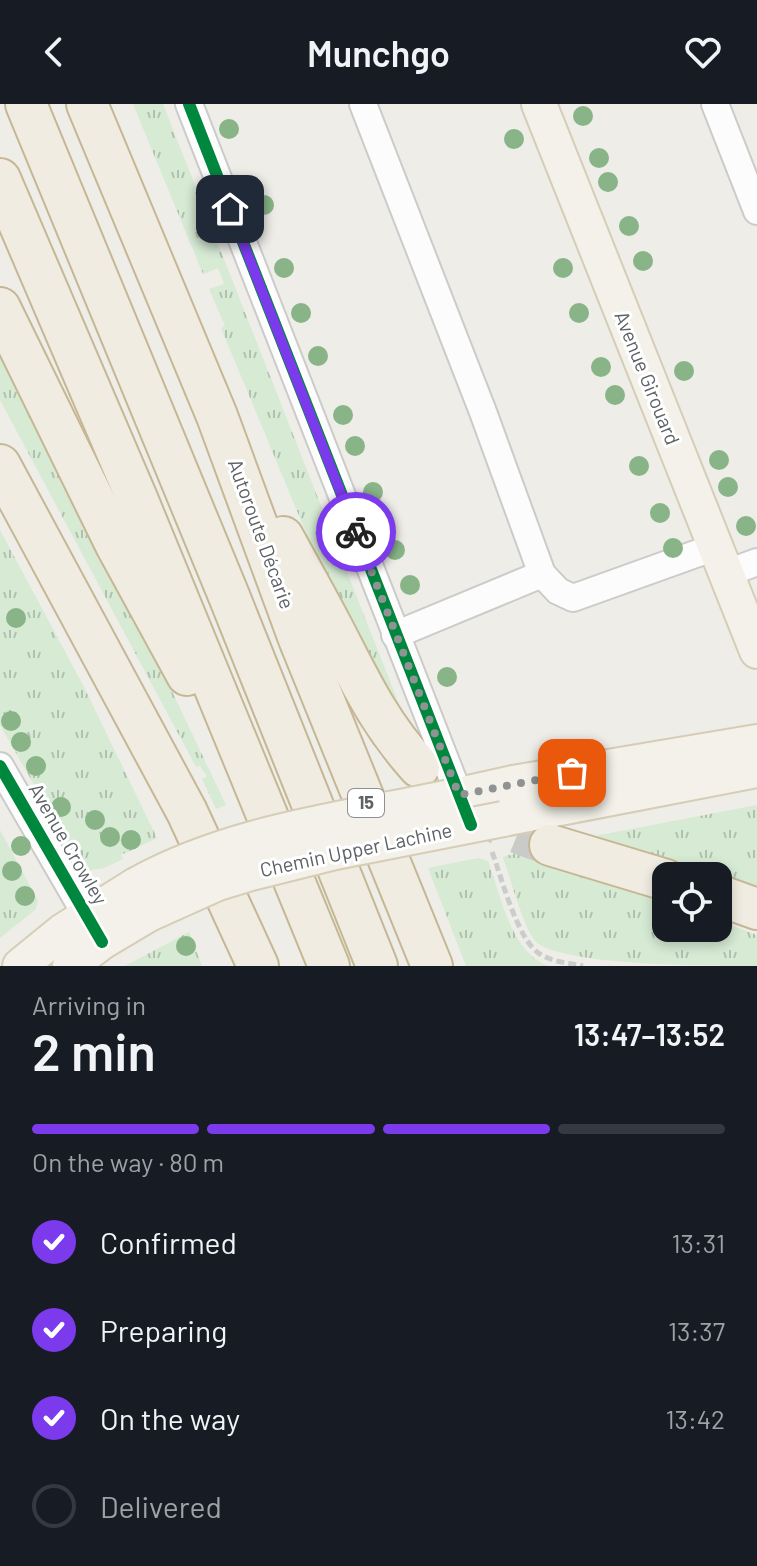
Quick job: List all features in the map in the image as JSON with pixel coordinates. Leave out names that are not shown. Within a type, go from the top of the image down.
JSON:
[{"type":"highway","points":[[26,104],[229,596],[377,966]]},
{"type":"highway","name":"Autoroute Décarie","points":[[87,104],[217,416],[299,639],[432,966]]},
{"type":"highway","points":[[0,179],[144,514],[329,966]]},
{"type":"highway","points":[[0,308],[116,545],[283,854]]},
{"type":"highway","points":[[217,416],[333,628],[363,691],[396,742],[419,767]]},
{"type":"highway","points":[[0,465],[187,812],[258,966]]},
{"type":"highway","points":[[550,845],[652,876]]},
{"type":"highway","points":[[732,900],[757,909]]},
{"type":"main road","name":"Avenue Girouard","points":[[539,104],[757,651]]},
{"type":"main road","name":"Chemin Upper Lachine","points":[[20,966],[94,929],[142,900],[191,860],[258,837],[513,783],[757,742]]},
{"type":"main road","name":"Chemin Upper Lachine","points":[[142,900],[335,852],[757,770]]},
{"type":"main road","name":"Chemin Upper Lachine","points":[[70,966],[94,929]]},
{"type":"street","points":[[189,104],[459,795]]},
{"type":"street","points":[[363,104],[483,412],[542,574],[558,591],[573,598],[720,560],[757,562]]},
{"type":"street","points":[[715,104],[757,211]]},
{"type":"street","points":[[395,635],[542,574]]},
{"type":"street","name":"Avenue Crowley","points":[[0,766],[94,929]]},
{"type":"path","points":[[491,852],[525,940],[537,953],[548,958],[583,966]]},
{"type":"green space","points":[[133,104],[163,104],[410,732],[322,571],[221,328],[225,326],[209,289],[224,284],[218,268],[203,274]]},
{"type":"green space","points":[[0,345],[226,805],[216,809],[202,779],[207,776],[200,766],[196,767],[0,400]]},
{"type":"green space","points":[[0,530],[84,687],[157,838],[121,855],[123,859],[91,870],[89,875],[78,862],[0,725]]},
{"type":"green space","points":[[757,805],[757,888],[732,880],[732,862],[655,862],[579,839]]},
{"type":"green space","points":[[0,830],[38,901],[36,909],[0,938]]},
{"type":"green space","points":[[519,852],[560,868],[652,895],[652,942],[732,942],[732,919],[734,920],[733,926],[757,935],[757,966],[639,963],[550,949],[535,941],[530,933],[503,857]]},
{"type":"green space","points":[[478,858],[488,861],[516,936],[536,959],[549,966],[466,966],[428,868]]},
{"type":"green space","points":[[189,932],[202,966],[125,966]]},
{"type":"tunnel","points":[[419,767],[479,814],[550,845]]},
{"type":"cycle path","points":[[189,104],[471,825]]},
{"type":"cycle path","points":[[0,766],[102,942]]},
{"type":"way so far","points":[[356,532],[459,795],[572,773]]},
{"type":"route","points":[[230,209],[356,532]]}]
